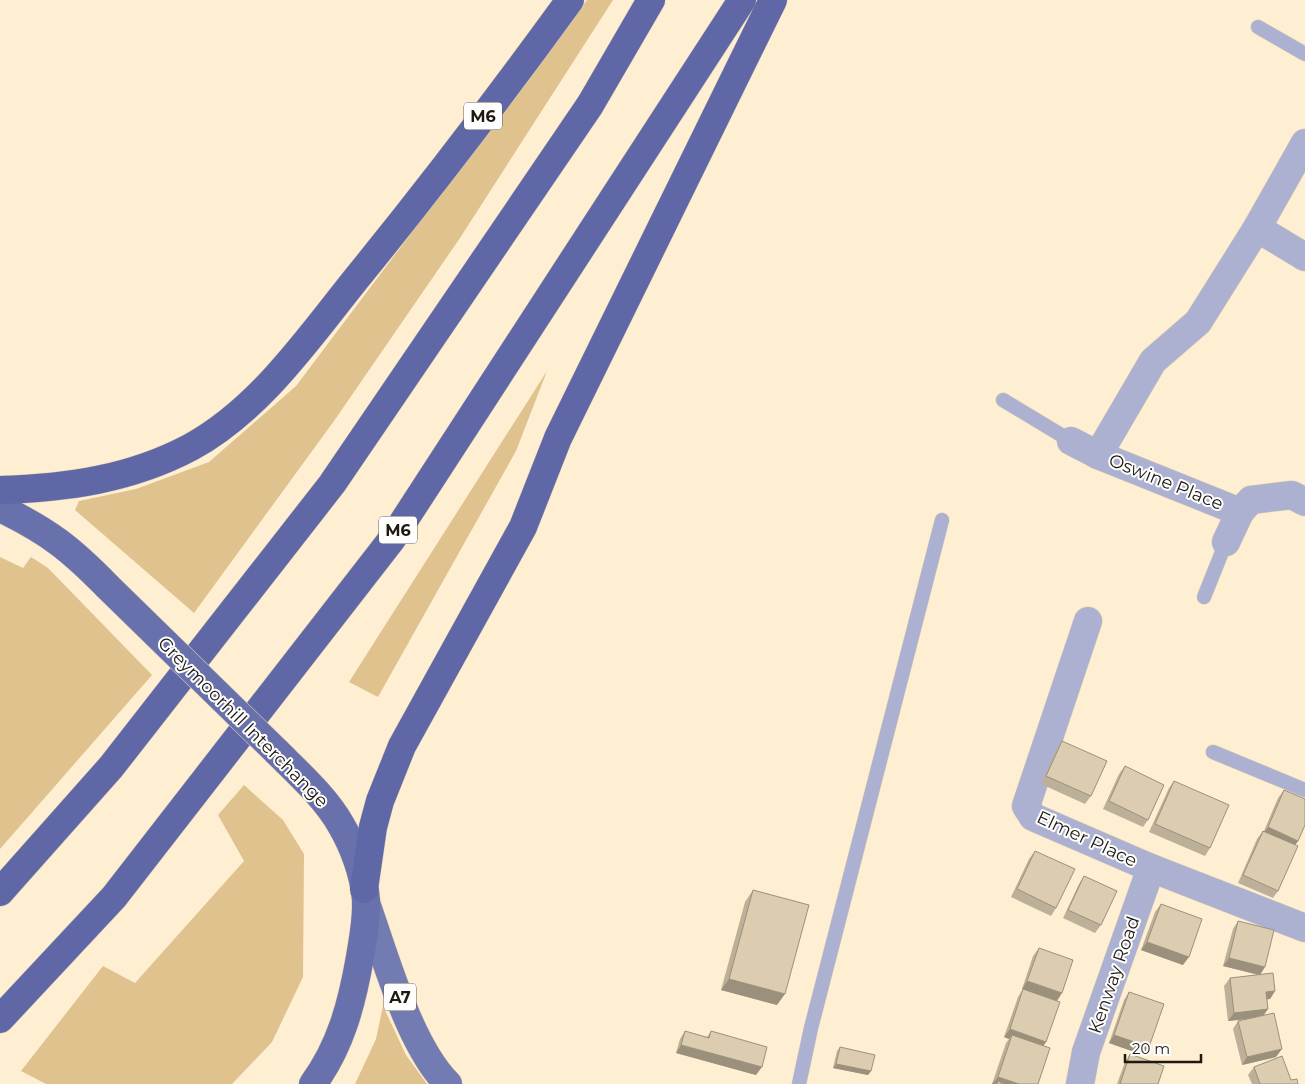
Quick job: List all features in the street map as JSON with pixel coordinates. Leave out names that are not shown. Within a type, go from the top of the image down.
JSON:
[{"type":"highway","name":"M6","points":[[0,490],[80,484],[126,474],[160,462],[192,446],[241,412],[309,337],[427,192],[570,0]]},
{"type":"highway","points":[[0,892],[111,767],[332,484],[590,104],[651,0]]},
{"type":"highway","name":"M6","points":[[0,1019],[114,897],[392,539],[742,0]]},
{"type":"highway","points":[[365,896],[373,827],[380,802],[402,746],[523,527],[558,438],[773,0]]},
{"type":"highway","name":"Greymoorhill Interchange","points":[[0,508],[43,530],[65,545],[276,751],[323,799],[342,825],[356,858],[365,896],[362,941],[347,1019],[332,1055],[314,1084]]},
{"type":"main road","name":"A7","points":[[365,896],[409,1023],[441,1076],[448,1084]]},
{"type":"street","name":"Oswine Place","points":[[1226,542],[1240,512],[1098,455],[1153,361],[1198,322],[1257,228],[1305,143]]},
{"type":"street","points":[[1257,228],[1305,257]]},
{"type":"street","points":[[1072,441],[1098,455]]},
{"type":"street","points":[[1240,512],[1251,500],[1292,495],[1305,502]]},
{"type":"street","name":"Elmer Place","points":[[1088,621],[1026,806],[1033,817],[1151,868],[1305,928]]},
{"type":"street","name":"Kenway Road","points":[[1080,1084],[1086,1052],[1151,868]]},
{"type":"lane","points":[[1258,27],[1305,54]]},
{"type":"lane","points":[[1003,400],[1072,441]]},
{"type":"lane","points":[[799,1084],[814,1018],[942,520]]},
{"type":"lane","name":"Oswine Place","points":[[1204,597],[1226,542]]},
{"type":"lane","points":[[1213,752],[1305,790]]},
{"type":"shaded area","points":[[587,0],[613,0],[460,238],[334,421],[194,613],[75,510],[79,501],[136,489],[209,462],[296,386]]},
{"type":"shaded area","points":[[547,371],[516,451],[378,697],[349,682]]},
{"type":"shaded area","points":[[0,557],[23,568],[31,557],[48,568],[152,675],[0,849]]},
{"type":"shaded area","points":[[244,785],[283,820],[304,854],[303,977],[272,1042],[232,1084],[46,1084],[21,1071],[103,966],[135,983],[244,861],[218,815]]},
{"type":"shaded area","points":[[383,1006],[406,1055],[427,1084],[355,1084],[376,1039]]},
{"type":"building","points":[[1062,741],[1107,761],[1091,796],[1046,776]]},
{"type":"building","points":[[1125,766],[1164,785],[1148,820],[1109,801]]},
{"type":"building","points":[[1174,781],[1229,805],[1210,848],[1155,824]]},
{"type":"building","points":[[1284,790],[1305,799],[1305,825],[1298,841],[1268,827]]},
{"type":"building","points":[[1263,831],[1298,846],[1278,891],[1243,875]]},
{"type":"building","points":[[1035,851],[1075,869],[1056,908],[1017,889]]},
{"type":"building","points":[[1084,876],[1117,891],[1101,925],[1068,910]]},
{"type":"building","points":[[753,890],[809,905],[785,994],[729,979]]},
{"type":"building","points":[[1161,904],[1202,919],[1189,957],[1147,942]]},
{"type":"building","points":[[1238,921],[1274,930],[1265,967],[1229,958]]},
{"type":"building","points":[[1039,948],[1073,960],[1062,993],[1027,981]]},
{"type":"building","points":[[1273,973],[1275,991],[1266,992],[1268,1009],[1234,1013],[1230,978]]},
{"type":"building","points":[[1023,989],[1060,1002],[1046,1042],[1010,1029]]},
{"type":"building","points":[[1129,992],[1164,1004],[1149,1047],[1114,1035]]},
{"type":"building","points":[[1274,1013],[1282,1049],[1247,1057],[1238,1021]]},
{"type":"building","points":[[685,1031],[709,1038],[711,1031],[767,1047],[762,1067],[681,1045]]},
{"type":"building","points":[[1012,1035],[1050,1048],[1038,1084],[1019,1084],[998,1077]]},
{"type":"building","points":[[840,1047],[875,1055],[871,1071],[836,1064]]},
{"type":"building","points":[[1130,1054],[1164,1066],[1158,1084],[1120,1084]]},
{"type":"building","points":[[1282,1056],[1291,1080],[1297,1079],[1298,1084],[1260,1084],[1254,1067]]}]
